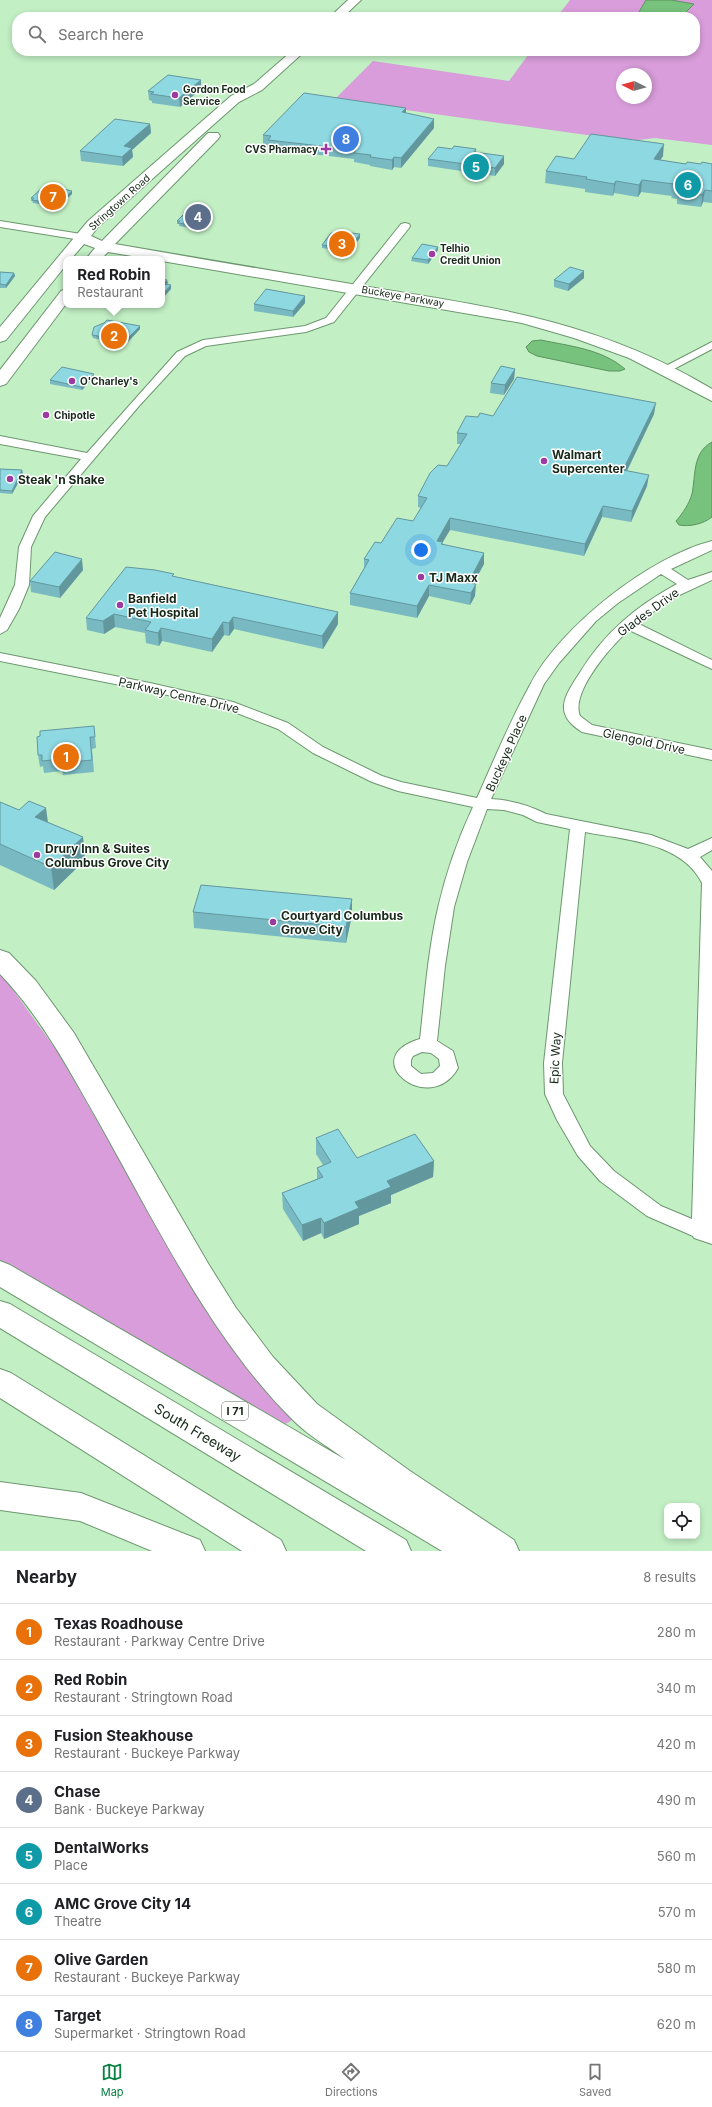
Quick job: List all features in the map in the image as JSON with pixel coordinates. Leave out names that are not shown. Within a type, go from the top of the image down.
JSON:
[{"type":"highway","points":[[0,959],[27,986],[65,1040],[226,1317],[263,1366],[306,1413],[400,1481],[503,1551]]},
{"type":"highway","name":"I 71","points":[[0,1273],[407,1512],[470,1551]]},
{"type":"highway","name":"South Freeway","points":[[0,1313],[395,1551]]},
{"type":"highway","points":[[0,1382],[270,1551]]},
{"type":"highway","points":[[0,1496],[81,1507],[189,1551]]},
{"type":"main road","points":[[342,12],[355,0]]},
{"type":"main road","name":"Stringtown Road","points":[[66,256],[81,237],[147,176],[235,99],[258,87],[294,56]]},
{"type":"main road","name":"Stringtown Road","points":[[95,256],[106,241],[250,100],[258,87]]},
{"type":"main road","points":[[106,241],[143,188],[147,176]]},
{"type":"main road","name":"Buckeye Parkway","points":[[81,237],[358,284],[495,312],[547,324],[600,340],[712,380]]},
{"type":"main road","name":"Stringtown Road","points":[[0,337],[63,259]]},
{"type":"main road","points":[[0,381],[63,298]]},
{"type":"main road","name":"Buckeye Parkway","points":[[673,365],[712,396]]},
{"type":"street","name":"Buckeye Parkway","points":[[0,224],[81,237]]},
{"type":"street","points":[[0,630],[12,609],[22,584],[25,547],[36,521],[60,490],[172,362],[187,349],[212,341],[306,329],[330,320],[405,226]]},
{"type":"street","points":[[673,365],[712,345]]},
{"type":"street","points":[[0,440],[90,457]]},
{"type":"street","name":"Buckeye Place","points":[[428,1045],[441,945],[451,890],[465,844],[538,684],[550,665],[582,626],[620,593],[660,568],[712,545]]},
{"type":"street","name":"Glades Drive","points":[[660,568],[687,585]]},
{"type":"street","name":"Glades Drive","points":[[576,724],[571,714],[572,694],[602,649],[628,624],[667,595],[700,578],[712,576]]},
{"type":"street","points":[[628,624],[712,665]]},
{"type":"street","name":"Parkway Centre Drive","points":[[0,657],[150,687],[228,705],[283,726],[318,750],[377,779],[398,786],[483,804],[503,814],[526,819],[542,818],[651,840],[689,856],[705,872],[710,883],[706,1235]]},
{"type":"street","name":"Glengold Drive","points":[[576,724],[598,732],[712,755]]},
{"type":"street","name":"Epic Way","points":[[578,826],[553,1063],[554,1094],[584,1151],[607,1176],[654,1211],[706,1235]]},
{"type":"street","points":[[689,856],[712,843]]},
{"type":"shaded area","points":[[570,0],[646,0],[639,12],[561,12]]},
{"type":"shaded area","points":[[646,0],[671,0],[694,4],[686,12],[639,12]]},
{"type":"shaded area","points":[[671,0],[712,0],[712,145],[655,138],[630,141],[334,100],[373,61],[509,81],[527,56],[700,56],[700,12],[686,12],[694,4]]},
{"type":"shaded area","points":[[541,340],[585,349],[616,362],[625,369],[620,371],[609,371],[537,356],[529,352],[526,347],[532,341]]},
{"type":"shaded area","points":[[712,442],[712,517],[705,521],[688,526],[679,525],[676,521],[686,508],[692,494],[698,458],[701,452]]},
{"type":"shaded area","points":[[0,972],[57,1051],[163,1236],[292,1407],[291,1421],[283,1425],[0,1261]]},
{"type":"building","points":[[168,75],[201,80],[179,98],[151,94],[154,92],[148,91]]},
{"type":"building","points":[[304,93],[406,108],[402,112],[434,119],[401,158],[394,157],[392,160],[354,153],[356,150],[268,140],[271,136],[263,135]]},
{"type":"building","points":[[115,119],[150,124],[124,146],[132,148],[122,157],[80,151]]},
{"type":"building","points":[[591,134],[664,144],[654,159],[686,164],[687,162],[701,164],[702,162],[712,164],[712,191],[705,190],[702,195],[678,191],[681,187],[673,186],[674,184],[642,180],[639,185],[616,181],[614,184],[586,179],[587,177],[546,171],[556,156],[574,159]]},
{"type":"building","points":[[454,146],[476,149],[474,152],[504,156],[495,168],[428,159],[438,147],[452,149]]},
{"type":"building","points":[[49,186],[72,191],[57,204],[32,200],[34,198],[31,198],[42,188],[45,189]]},
{"type":"building","points":[[188,210],[212,214],[201,225],[197,226],[178,223],[180,221],[177,221]]},
{"type":"building","points":[[342,232],[360,234],[349,249],[322,245],[331,233],[340,235]]},
{"type":"building","points":[[422,244],[438,247],[428,260],[412,258]]},
{"type":"building","points":[[570,267],[584,271],[569,284],[554,280]]},
{"type":"building","points":[[0,272],[14,273],[6,285],[0,284]]},
{"type":"building","points":[[165,284],[171,285],[165,292]]},
{"type":"building","points":[[266,289],[305,296],[293,311],[254,304]]},
{"type":"building","points":[[107,320],[140,326],[124,342],[109,342],[101,339],[103,337],[92,335],[94,327],[104,323]]},
{"type":"building","points":[[501,366],[515,369],[505,385],[491,383]]},
{"type":"building","name":"O'Charley's","points":[[62,367],[94,374],[81,387],[50,380]]},
{"type":"building","name":"Walmart Supercenter","points":[[517,377],[656,403],[623,470],[649,475],[632,511],[603,506],[585,544],[450,518],[437,541],[443,542],[441,544],[484,553],[468,583],[476,584],[471,593],[429,585],[417,606],[350,593],[369,560],[364,559],[375,542],[381,543],[397,518],[413,521],[427,498],[418,496],[430,473],[438,465],[447,466],[467,434],[457,433],[466,416],[478,417],[480,413],[493,416]]},
{"type":"building","name":"Steak 'n Shake","points":[[0,469],[22,470],[12,491],[0,490]]},
{"type":"building","points":[[55,552],[82,559],[59,587],[30,581]]},
{"type":"building","points":[[126,567],[155,570],[174,574],[172,576],[338,612],[322,636],[233,617],[229,623],[223,622],[212,639],[161,628],[158,633],[145,630],[151,622],[114,614],[103,621],[86,618]]},
{"type":"building","points":[[94,726],[95,737],[90,737],[92,760],[61,763],[61,759],[42,761],[42,755],[38,755],[37,737],[40,736],[40,731]]},
{"type":"building","points":[[29,801],[46,808],[35,817],[83,837],[51,867],[0,844],[0,802],[19,810]]},
{"type":"building","points":[[201,885],[352,899],[346,927],[193,912]]},
{"type":"building","points":[[338,1129],[357,1158],[415,1134],[434,1161],[387,1181],[391,1187],[355,1202],[359,1208],[324,1223],[321,1218],[302,1225],[282,1193],[323,1177],[317,1168],[331,1162],[316,1138]]},
{"type":"place","name":"Gordon Food Service","points":[[175,95]]},
{"type":"place","name":"Target","points":[[346,139]]},
{"type":"place","name":"CVS Pharmacy","points":[[326,149]]},
{"type":"place","name":"DentalWorks","points":[[476,167]]},
{"type":"place","name":"AMC Grove City 14","points":[[688,185]]},
{"type":"place","name":"Olive Garden","points":[[53,197]]},
{"type":"place","name":"Chase","points":[[198,217]]},
{"type":"place","name":"Fusion Steakhouse","points":[[342,244]]},
{"type":"place","name":"Telhio Credit Union","points":[[432,254]]},
{"type":"place","name":"Red Robin","points":[[114,336]]},
{"type":"place","name":"O'Charley's","points":[[72,381]]},
{"type":"place","name":"Chipotle","points":[[46,415]]},
{"type":"place","name":"Walmart Supercenter","points":[[544,461]]},
{"type":"place","name":"Steak 'n Shake","points":[[10,479]]},
{"type":"place","name":"TJ Maxx","points":[[421,577]]},
{"type":"place","name":"Banfield Pet Hospital","points":[[120,605]]},
{"type":"place","name":"Texas Roadhouse","points":[[66,757]]},
{"type":"place","name":"Drury Inn & Suites Columbus Grove City","points":[[37,855]]},
{"type":"place","name":"Courtyard Columbus Grove City","points":[[273,922]]}]
